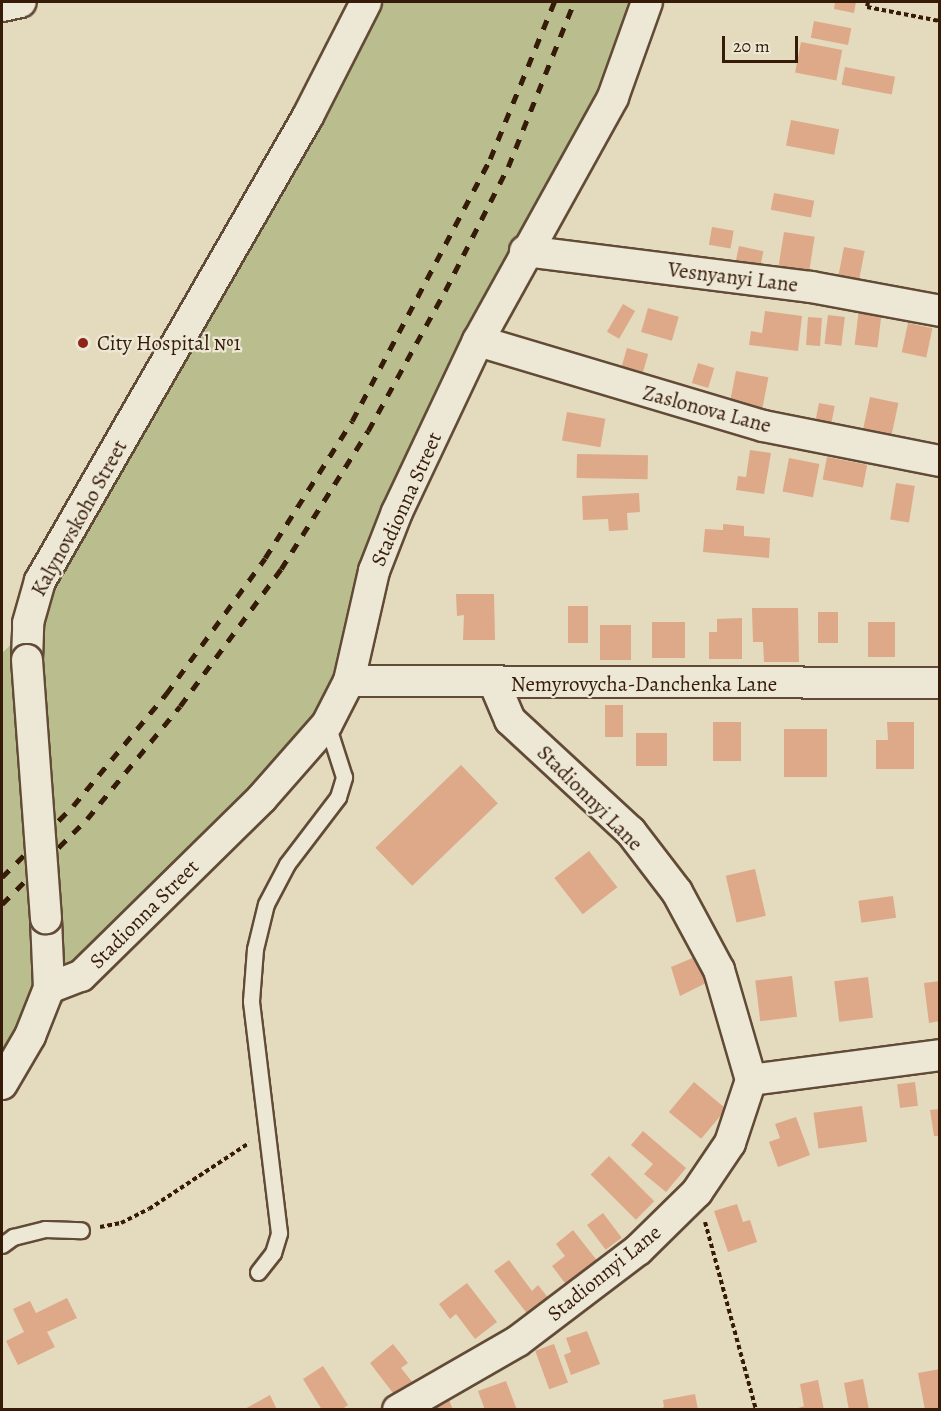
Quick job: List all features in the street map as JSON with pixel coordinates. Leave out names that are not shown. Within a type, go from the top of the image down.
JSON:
[{"type":"street","points":[[2,6],[21,2]]},
{"type":"street","name":"Kalynovskoho Street","points":[[2,1084],[30,1036],[49,988],[27,660],[28,623],[40,581],[308,116],[366,2]]},
{"type":"street","name":"Stadionna Street","points":[[49,988],[81,976],[262,798],[327,724],[349,681],[374,571],[397,512],[478,341],[525,251],[613,97],[647,2]]},
{"type":"street","name":"Vesnyanyi Lane","points":[[525,251],[811,287],[939,311]]},
{"type":"street","name":"Zaslonova Lane","points":[[478,341],[763,426],[939,461]]},
{"type":"street","name":"Nemyrovycha-Danchenka Lane","points":[[349,681],[495,684],[939,683]]},
{"type":"street","name":"Stadionnyi Lane","points":[[398,1410],[518,1341],[574,1301],[638,1250],[697,1192],[730,1143],[751,1080],[719,970],[676,892],[630,832],[510,720],[495,684]]},
{"type":"street","points":[[751,1080],[939,1055]]},
{"type":"lane","points":[[258,1272],[273,1254],[279,1233],[251,1001],[255,949],[266,904],[287,864],[338,797],[344,777],[327,724]]},
{"type":"lane","points":[[2,1245],[13,1237],[45,1229],[81,1230]]},
{"type":"path","points":[[868,2],[867,7],[939,21]]},
{"type":"path","points":[[81,1230],[121,1224],[149,1209],[267,1131]]},
{"type":"path","points":[[697,1192],[756,1410]]},
{"type":"green space","points":[[379,2],[633,2],[601,92],[517,247],[328,717],[96,960],[39,1034],[2,1103],[2,653],[37,620],[50,585]]},
{"type":"building","points":[[835,2],[856,2],[854,13],[834,9]]},
{"type":"building","points":[[814,21],[851,28],[848,45],[811,38]]},
{"type":"building","points":[[801,42],[842,50],[836,80],[795,72]]},
{"type":"building","points":[[845,67],[895,77],[892,94],[842,85]]},
{"type":"building","points":[[791,120],[839,129],[834,155],[786,146]]},
{"type":"building","points":[[774,193],[814,201],[811,218],[771,210]]},
{"type":"building","points":[[712,227],[734,231],[731,249],[709,245]]},
{"type":"building","points":[[784,232],[815,237],[809,270],[779,266]]},
{"type":"building","points":[[739,246],[763,251],[761,265],[736,260]]},
{"type":"building","points":[[844,247],[865,251],[859,281],[838,277]]},
{"type":"building","points":[[623,304],[635,311],[619,339],[607,332]]},
{"type":"building","points":[[648,308],[679,317],[672,341],[641,332]]},
{"type":"building","points":[[859,309],[882,312],[877,348],[855,345]]},
{"type":"building","points":[[765,311],[802,316],[798,351],[749,345],[751,331],[762,333]]},
{"type":"building","points":[[828,315],[845,317],[841,346],[824,344]]},
{"type":"building","points":[[808,317],[822,318],[820,346],[806,345]]},
{"type":"building","points":[[908,323],[932,328],[926,358],[902,352]]},
{"type":"building","points":[[627,348],[648,354],[641,380],[620,374]]},
{"type":"building","points":[[698,363],[714,368],[708,388],[692,383]]},
{"type":"building","points":[[736,371],[768,377],[762,408],[730,401]]},
{"type":"building","points":[[870,397],[898,403],[892,435],[863,429]]},
{"type":"building","points":[[819,403],[835,406],[831,427],[815,424]]},
{"type":"building","points":[[567,412],[605,419],[600,447],[562,441]]},
{"type":"building","points":[[750,450],[771,453],[764,494],[736,490],[738,476],[746,477]]},
{"type":"building","points":[[577,454],[648,455],[648,479],[577,478]]},
{"type":"building","points":[[827,457],[867,465],[863,487],[823,480]]},
{"type":"building","points":[[789,458],[819,464],[813,497],[783,491]]},
{"type":"building","points":[[896,483],[915,486],[909,523],[890,520]]},
{"type":"building","points":[[639,493],[640,512],[627,513],[628,530],[609,531],[608,519],[583,520],[582,496]]},
{"type":"building","points":[[723,524],[744,526],[744,536],[770,538],[769,558],[703,552],[705,529],[723,530]]},
{"type":"building","points":[[456,594],[494,594],[495,640],[463,640],[464,615],[457,616]]},
{"type":"building","points":[[568,606],[588,606],[588,643],[568,643]]},
{"type":"building","points":[[752,608],[798,608],[799,662],[764,662],[763,642],[753,642]]},
{"type":"building","points":[[818,612],[838,612],[838,643],[818,643]]},
{"type":"building","points":[[742,618],[742,659],[709,659],[709,632],[717,632],[717,619]]},
{"type":"building","points":[[652,622],[685,622],[685,658],[652,658]]},
{"type":"building","points":[[868,622],[895,622],[895,657],[868,657]]},
{"type":"building","points":[[600,625],[631,625],[631,660],[600,660]]},
{"type":"building","points":[[605,705],[623,705],[623,737],[605,737]]},
{"type":"building","points":[[713,722],[741,722],[741,761],[713,761]]},
{"type":"building","points":[[887,722],[914,722],[914,769],[876,769],[876,740],[888,740]]},
{"type":"building","points":[[784,729],[827,729],[827,777],[784,777]]},
{"type":"building","points":[[636,733],[667,733],[667,766],[636,766]]},
{"type":"building","points":[[461,765],[498,803],[412,886],[375,848]]},
{"type":"building","points":[[589,851],[617,887],[583,914],[554,878]]},
{"type":"building","points":[[755,869],[766,916],[737,923],[726,876]]},
{"type":"building","points":[[893,896],[896,918],[861,923],[858,901]]},
{"type":"building","points":[[695,957],[706,983],[680,996],[671,967]]},
{"type":"building","points":[[792,976],[797,1017],[760,1021],[755,981]]},
{"type":"building","points":[[868,977],[873,1018],[839,1022],[834,981]]},
{"type":"building","points":[[940,981],[940,1021],[929,1023],[924,983]]},
{"type":"building","points":[[694,1082],[726,1109],[701,1139],[669,1112]]},
{"type":"building","points":[[915,1082],[918,1106],[900,1108],[897,1084]]},
{"type":"building","points":[[862,1106],[867,1142],[818,1148],[813,1113]]},
{"type":"building","points":[[940,1109],[940,1136],[934,1136],[930,1110]]},
{"type":"building","points":[[796,1117],[810,1155],[778,1167],[769,1142],[780,1138],[775,1124]]},
{"type":"building","points":[[643,1131],[686,1168],[666,1192],[644,1174],[653,1164],[631,1145]]},
{"type":"building","points":[[609,1156],[654,1201],[636,1220],[591,1174]]},
{"type":"building","points":[[737,1204],[743,1222],[750,1220],[757,1242],[728,1252],[714,1211]]},
{"type":"building","points":[[603,1213],[622,1238],[606,1250],[587,1225]]},
{"type":"building","points":[[573,1230],[599,1263],[568,1287],[552,1266],[565,1256],[556,1244]]},
{"type":"building","points":[[509,1260],[532,1291],[538,1285],[550,1300],[529,1316],[494,1271]]},
{"type":"building","points":[[467,1283],[497,1322],[475,1339],[456,1314],[450,1319],[439,1304]]},
{"type":"building","points":[[67,1298],[77,1318],[47,1332],[55,1347],[18,1365],[6,1341],[24,1332],[13,1309],[30,1301],[36,1313]]},
{"type":"building","points":[[587,1331],[600,1364],[571,1375],[564,1355],[571,1352],[566,1338]]},
{"type":"building","points":[[393,1344],[408,1363],[401,1368],[413,1383],[396,1397],[370,1363]]},
{"type":"building","points":[[554,1344],[568,1383],[549,1389],[535,1351]]},
{"type":"building","points":[[323,1366],[348,1405],[341,1410],[322,1410],[303,1379]]},
{"type":"building","points":[[940,1369],[940,1410],[925,1410],[918,1373]]},
{"type":"building","points":[[863,1379],[869,1410],[849,1410],[844,1383]]},
{"type":"building","points":[[818,1380],[824,1410],[793,1410],[804,1406],[800,1384]]},
{"type":"building","points":[[506,1381],[517,1410],[485,1410],[478,1391]]},
{"type":"building","points":[[695,1394],[698,1410],[658,1410],[664,1407],[663,1400]]},
{"type":"building","points":[[270,1395],[277,1410],[243,1410]]},
{"type":"building","points":[[448,1397],[453,1410],[431,1410],[429,1404]]},
{"type":"railway","points":[[2,877],[73,806],[166,694],[265,558],[352,421],[490,159],[554,2]]},
{"type":"railway","points":[[2,904],[87,819],[180,706],[281,569],[368,431],[445,291],[508,167],[574,2]]},
{"type":"place","name":"City Hospital №1","points":[[83,343]]}]
